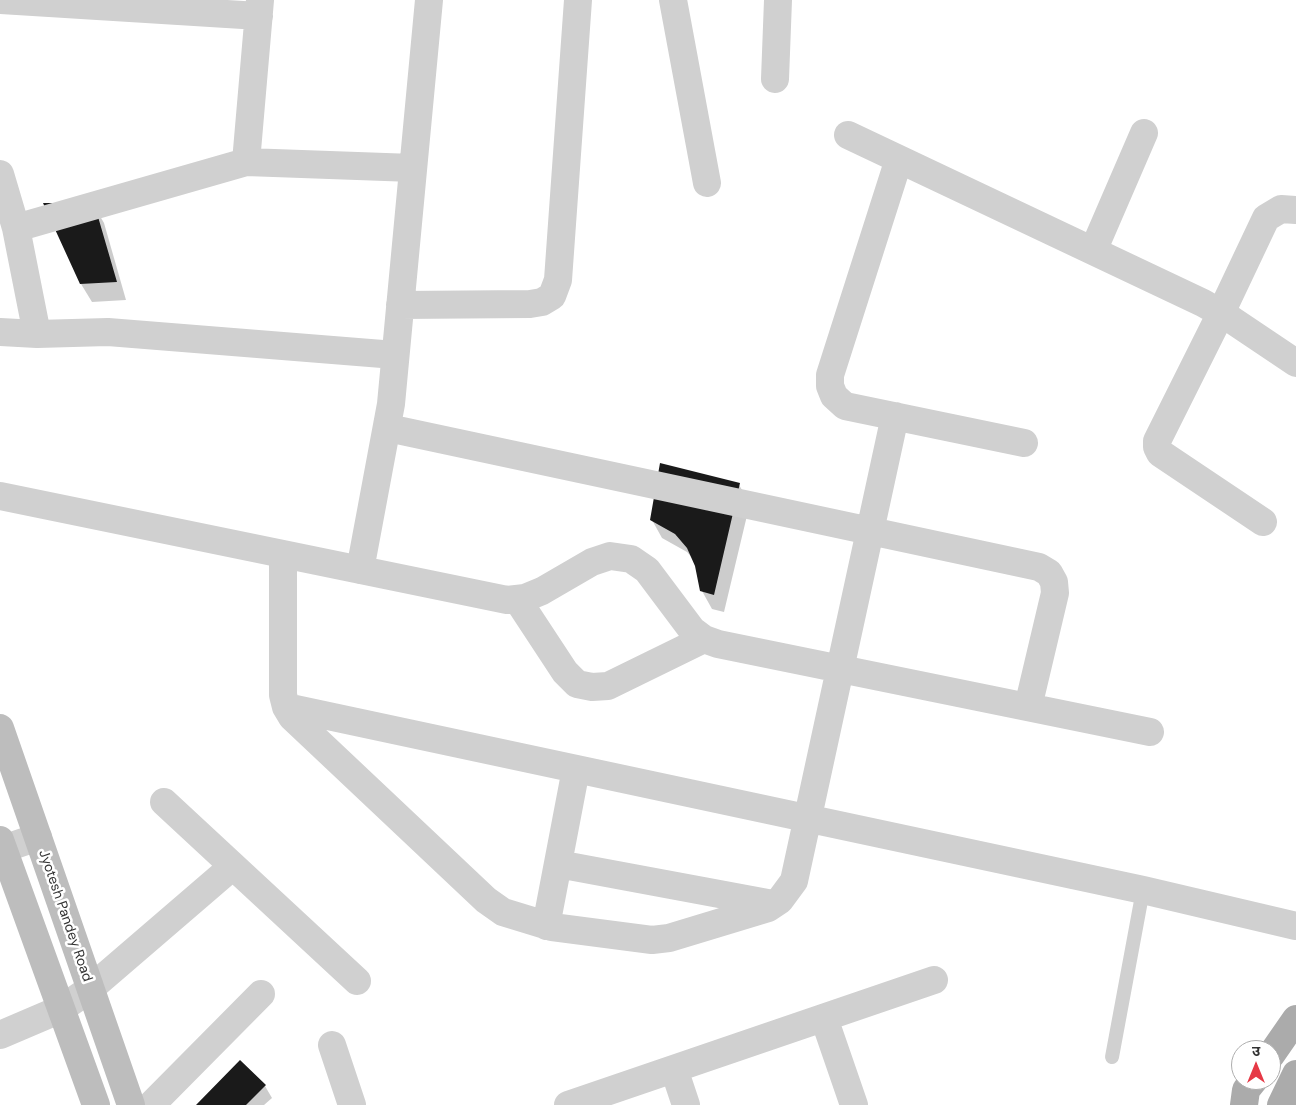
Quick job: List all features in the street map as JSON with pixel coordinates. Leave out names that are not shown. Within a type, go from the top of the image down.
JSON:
[{"type":"main road","points":[[1281,1041],[1296,1019]]},
{"type":"main road","points":[[1280,1105],[1296,1074]]},
{"type":"main road","points":[[1244,1105],[1246,1090]]},
{"type":"street","points":[[1,0],[259,8],[246,162]]},
{"type":"street","points":[[360,570],[388,428],[429,0]]},
{"type":"street","points":[[400,305],[530,304],[542,302],[552,296],[558,280],[578,0]]},
{"type":"street","points":[[673,0],[707,183]]},
{"type":"street","points":[[776,79],[778,0]]},
{"type":"street","points":[[1093,251],[1144,133]]},
{"type":"street","points":[[848,135],[1221,313],[1296,363]]},
{"type":"street","points":[[899,159],[830,375],[830,386],[834,396],[846,406],[1024,443]]},
{"type":"street","points":[[16,228],[246,162],[413,168]]},
{"type":"street","points":[[0,174],[16,228],[37,334]]},
{"type":"street","points":[[1262,522],[1167,457],[1157,447],[1157,441],[1266,218],[1281,209],[1296,210]]},
{"type":"street","points":[[0,332],[37,334],[108,332],[395,355]]},
{"type":"street","points":[[283,554],[283,695],[286,707],[292,716],[486,900],[503,912],[546,926],[652,940],[684,934],[768,908],[788,891],[794,881],[895,416]]},
{"type":"street","points":[[388,428],[1039,567],[1048,573],[1054,582],[1055,592],[1028,707]]},
{"type":"street","points":[[0,496],[507,600],[517,599],[542,591],[592,562],[610,556],[631,559],[647,570],[692,630],[704,639],[718,644],[1150,732]]},
{"type":"street","points":[[517,599],[565,672],[577,684],[592,688],[608,686],[704,639]]},
{"type":"street","points":[[286,707],[1143,890],[1296,926]]},
{"type":"street","name":"Jyotesh Pandey Road","points":[[0,728],[131,1105]]},
{"type":"street","points":[[546,926],[576,769]]},
{"type":"street","points":[[164,802],[357,981]]},
{"type":"street","points":[[38,837],[1,847],[96,1105]]},
{"type":"street","points":[[558,864],[773,904]]},
{"type":"street","points":[[0,1035],[61,1009],[90,988],[232,866]]},
{"type":"street","points":[[568,1105],[934,980]]},
{"type":"street","points":[[151,1105],[261,994]]},
{"type":"street","points":[[824,1018],[854,1105]]},
{"type":"street","points":[[332,1045],[352,1105]]},
{"type":"street","points":[[674,1069],[686,1105]]},
{"type":"lane","points":[[1112,1056],[1143,890]]},
{"type":"building","points":[[43,203],[94,203],[117,282],[80,284]]},
{"type":"building","points":[[660,463],[740,483],[714,595],[700,591],[695,566],[687,548],[675,534],[650,520]]},
{"type":"building","points":[[240,1060],[266,1085],[246,1105],[196,1105]]}]
